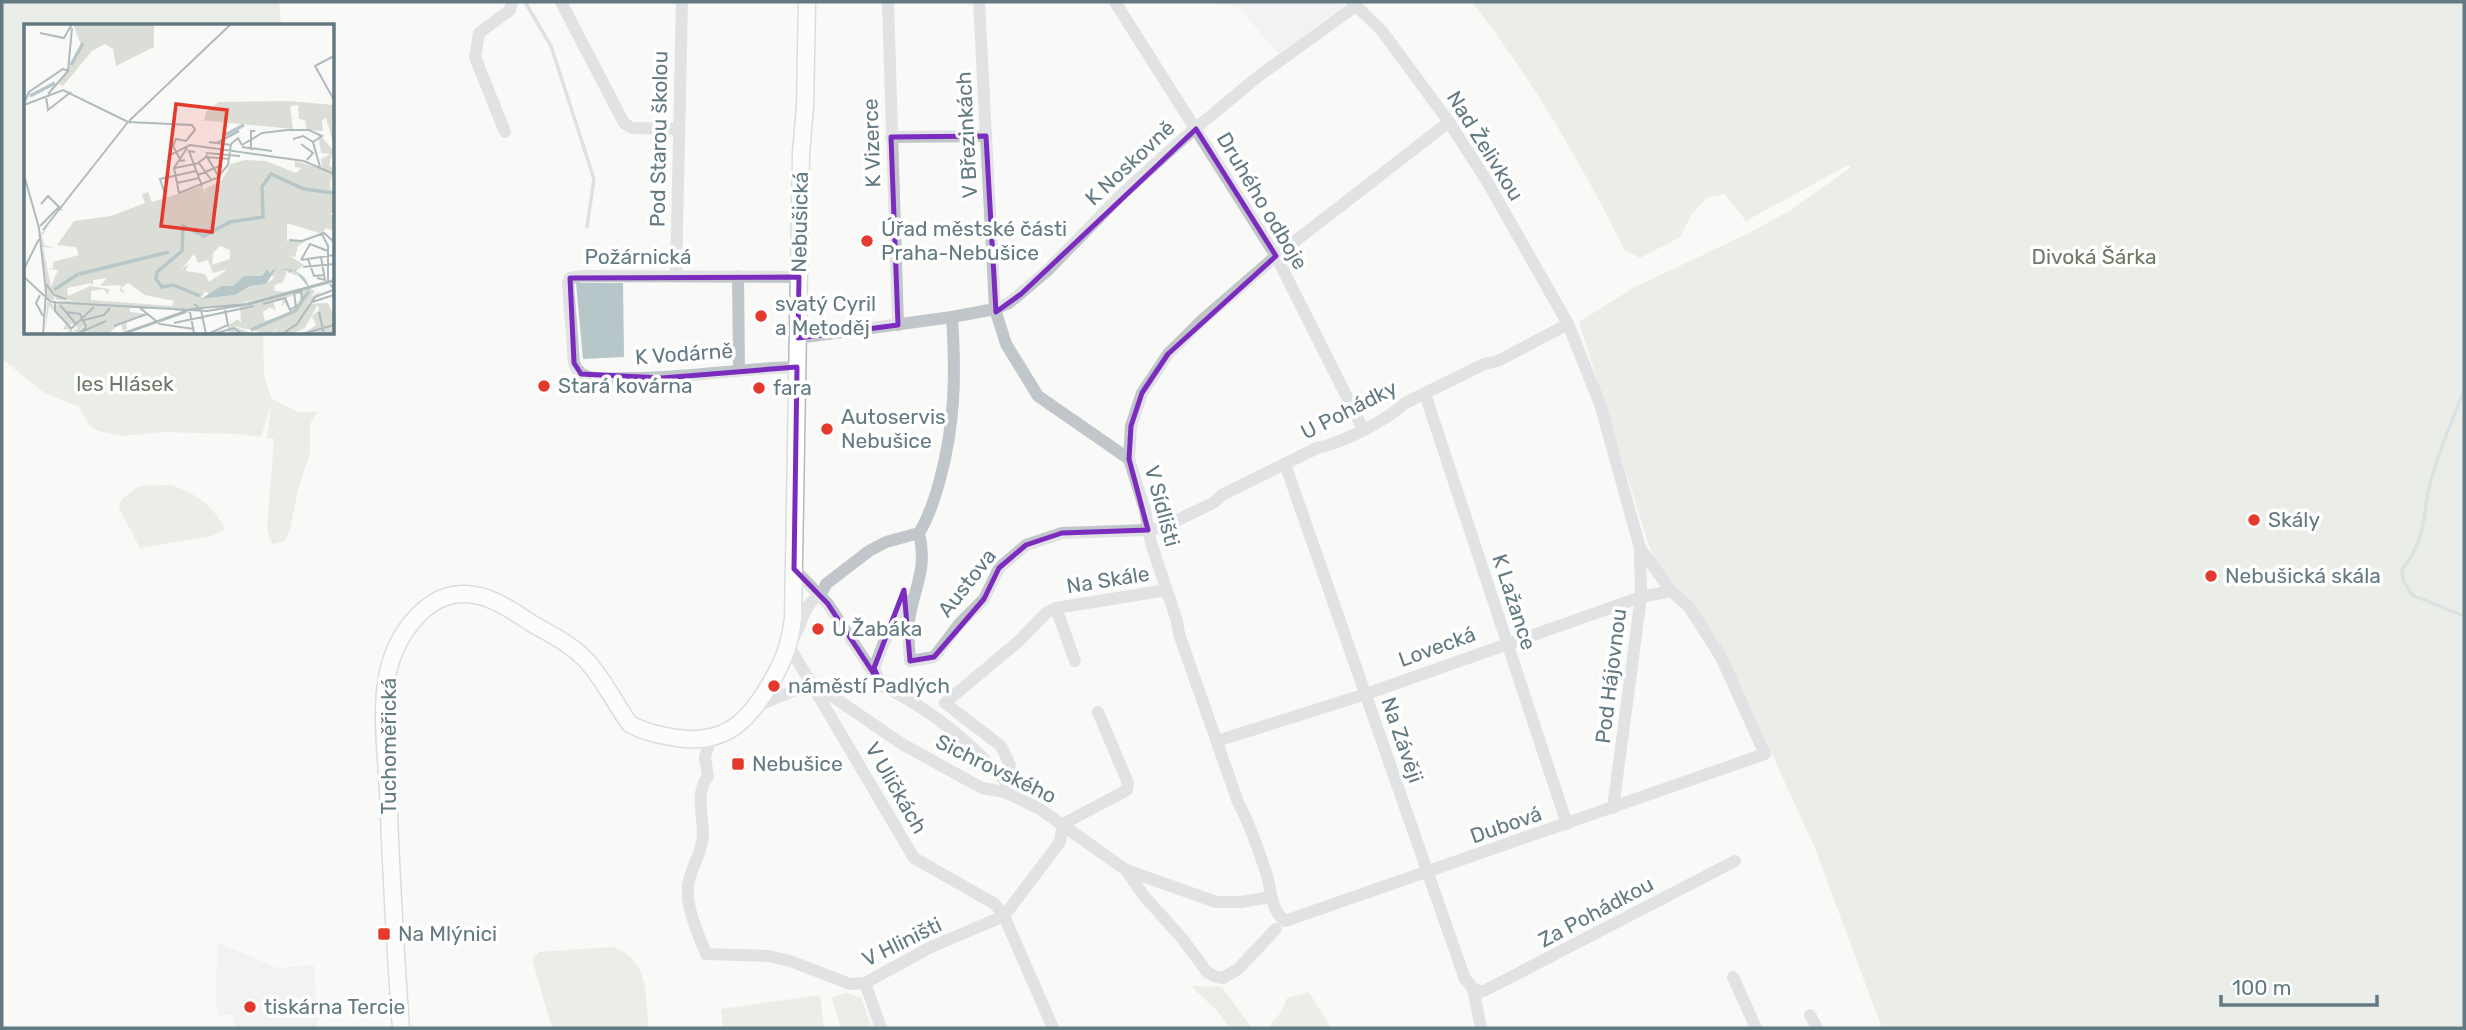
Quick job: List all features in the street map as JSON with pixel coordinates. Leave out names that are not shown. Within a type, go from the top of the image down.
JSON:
[{"type":"street","points":[[505,132],[475,57],[479,33],[510,10],[512,2]]},
{"type":"street","points":[[561,2],[624,123],[632,128],[679,130]]},
{"type":"street","name":"Pod Starou školou","points":[[676,276],[682,2]]},
{"type":"street","name":"Nebušická","points":[[794,569],[807,2]]},
{"type":"street","name":"K Vizerce","points":[[888,2],[898,325]]},
{"type":"street","name":"V Březinkách","points":[[979,2],[995,309],[1006,344],[1038,396],[1129,459]]},
{"type":"street","name":"Druhého odboje","points":[[1115,2],[1276,256],[1363,429]]},
{"type":"street","name":"K Noskovně","points":[[798,338],[995,309],[1021,294],[1122,194],[1196,129],[1259,75],[1354,4]]},
{"type":"street","name":"Nad Želivkou","points":[[1354,4],[1382,30],[1449,122],[1488,183],[1568,324]]},
{"type":"street","name":"V Sídlišti","points":[[1271,897],[1262,864],[1179,634],[1129,459],[1131,426],[1142,393],[1168,354],[1202,320],[1276,256],[1449,122]]},
{"type":"street","points":[[891,137],[986,136]]},
{"type":"street","points":[[738,276],[738,369]]},
{"type":"street","name":"Požárnická","points":[[576,369],[568,284],[570,278],[799,277]]},
{"type":"street","points":[[711,738],[734,729],[757,706],[798,634],[810,604],[824,591],[826,584],[869,551],[886,542],[919,533],[931,511],[953,425],[955,382],[952,317]]},
{"type":"street","name":"U Pohádky","points":[[1149,530],[1167,526],[1284,464],[1363,429],[1425,394],[1484,364],[1498,361],[1568,324]]},
{"type":"street","name":"Pod Hájovnou","points":[[1568,324],[1600,404],[1640,548],[1641,597],[1613,808]]},
{"type":"street","name":"K Vodárně","points":[[576,369],[581,374],[594,378],[662,378],[738,369],[797,367]]},
{"type":"street","name":"K Lažance","points":[[1425,394],[1567,824]]},
{"type":"street","name":"Na Závěji","points":[[1284,464],[1465,979],[1473,988],[1481,1028]]},
{"type":"street","name":"Austova","points":[[919,533],[924,553],[909,626],[910,661],[934,657],[959,624],[984,599],[999,568],[1026,545],[1062,533],[1149,530]]},
{"type":"street","name":"Pod Hájovnou","points":[[1640,548],[1671,591],[1689,607],[1721,657],[1766,754]]},
{"type":"street","points":[[794,569],[818,597],[828,604],[882,686],[911,699],[941,722],[985,759],[1006,788]]},
{"type":"street","points":[[757,706],[812,683],[789,646],[793,620],[794,569]]},
{"type":"street","name":"Na Skále","points":[[1006,788],[1010,765],[1001,746],[945,703],[1020,640],[1046,613],[1056,608],[1167,590]]},
{"type":"street","name":"Lovecká","points":[[1217,741],[1366,694],[1641,597],[1671,591]]},
{"type":"street","points":[[882,686],[874,668],[884,642],[915,594]]},
{"type":"street","name":"Tuchoměřická","points":[[401,1028],[385,717],[388,672],[400,639],[411,622],[424,610],[451,595],[487,598],[577,652],[586,660],[630,724],[640,730],[686,740],[711,738]]},
{"type":"street","name":"Na Skále","points":[[1056,608],[1075,661]]},
{"type":"street","name":"Sichrovského","points":[[812,683],[902,744],[982,788],[1006,788],[1063,824],[1126,870],[1216,902],[1241,902],[1271,897]]},
{"type":"street","name":"V Uličkách","points":[[812,683],[914,858],[995,904],[1004,916],[1053,1028]]},
{"type":"street","points":[[1063,824],[1129,787],[1098,712]]},
{"type":"street","name":"V Hliništi","points":[[711,738],[705,757],[708,777],[703,782],[701,792],[703,837],[688,887],[691,914],[706,954],[768,956],[790,961],[850,984],[865,983],[931,947],[1004,916],[1060,842],[1063,824]]},
{"type":"street","name":"Dubová","points":[[1271,897],[1279,916],[1289,921],[1766,754]]},
{"type":"street","name":"Za Pohádkou","points":[[1473,988],[1481,992],[1486,990],[1735,860]]},
{"type":"street","name":"Sichrovského","points":[[1126,870],[1207,972],[1216,977],[1223,978],[1238,969],[1276,929]]},
{"type":"street","points":[[1732,977],[1756,1028]]},
{"type":"street","points":[[865,983],[881,1028]]},
{"type":"highlighted area","points":[[1196,129],[1276,256],[1168,354],[1142,393],[1131,426],[1129,459],[1148,530],[1062,533],[1026,545],[999,568],[984,599],[934,657],[910,661],[904,590],[874,668],[882,686],[828,604],[794,569],[797,367],[662,378],[581,374],[574,363],[570,278],[799,277],[798,338],[898,325],[891,137],[986,136],[996,312],[1021,294]]},
{"type":"shaded area","points":[[1215,2],[1339,2],[1346,6],[1278,54],[1238,6]]},
{"type":"shaded area","points":[[576,283],[623,283],[624,357],[583,359]]},
{"type":"shaded area","points":[[217,942],[277,968],[314,965],[318,1028],[235,1028],[233,1014],[219,1016],[216,1001]]},
{"type":"green space","name":"les Hlásek","points":[[2,2],[279,2],[281,24],[24,24],[24,334],[263,334],[264,376],[272,399],[298,412],[321,412],[317,413],[310,424],[310,453],[285,541],[273,544],[267,527],[274,439],[267,438],[271,405],[261,437],[238,434],[238,439],[237,434],[162,432],[123,436],[98,431],[89,425],[79,407],[43,392],[2,359]]},
{"type":"green space","name":"Divoká Šárka","points":[[1472,2],[2464,2],[2464,1028],[1882,1028],[1814,846],[1750,706],[1654,558],[1579,322],[1633,288],[1791,210],[1851,167],[1848,165],[1746,221],[1725,194],[1708,197],[1691,215],[1680,237],[1640,258],[1624,249],[1554,121],[1515,60]]},
{"type":"green space","points":[[171,485],[203,501],[225,529],[212,536],[140,548],[119,508],[121,500],[139,486]]},
{"type":"green space","points":[[612,947],[633,959],[639,969],[646,991],[648,1028],[552,1028],[532,959],[539,952]]},
{"type":"green space","points":[[1191,986],[1222,987],[1252,1028],[1230,1028]]},
{"type":"green space","points":[[1309,992],[1331,1028],[1268,1028],[1281,1012],[1287,998]]},
{"type":"green space","points":[[846,993],[861,997],[872,1028],[841,1028],[832,998]]},
{"type":"green space","points":[[820,995],[824,1028],[723,1028],[721,1009]]},
{"type":"waterway","points":[[525,2],[551,46],[594,179],[587,227]]},
{"type":"waterway","points":[[2464,395],[2436,465],[2419,540],[2402,570],[2403,580],[2412,595],[2464,616]]},
{"type":"place","name":"Úřad městské části Praha-Nebušice","points":[[867,241]]},
{"type":"place","name":"svatý Cyril a Metoděj","points":[[761,316]]},
{"type":"place","name":"Stará kovárna","points":[[544,386]]},
{"type":"place","name":"fara","points":[[759,388]]},
{"type":"place","name":"Autoservis Nebušice","points":[[827,429]]},
{"type":"place","name":"Skály","points":[[2254,520]]},
{"type":"place","name":"Nebušická skála","points":[[2211,576]]},
{"type":"place","name":"U Žabáka","points":[[818,629]]},
{"type":"place","name":"náměstí Padlých","points":[[774,686]]},
{"type":"place","name":"Nebušice","points":[[738,764]]},
{"type":"place","name":"Na Mlýnici","points":[[384,934]]},
{"type":"place","name":"tiskárna Tercie","points":[[250,1007]]}]
